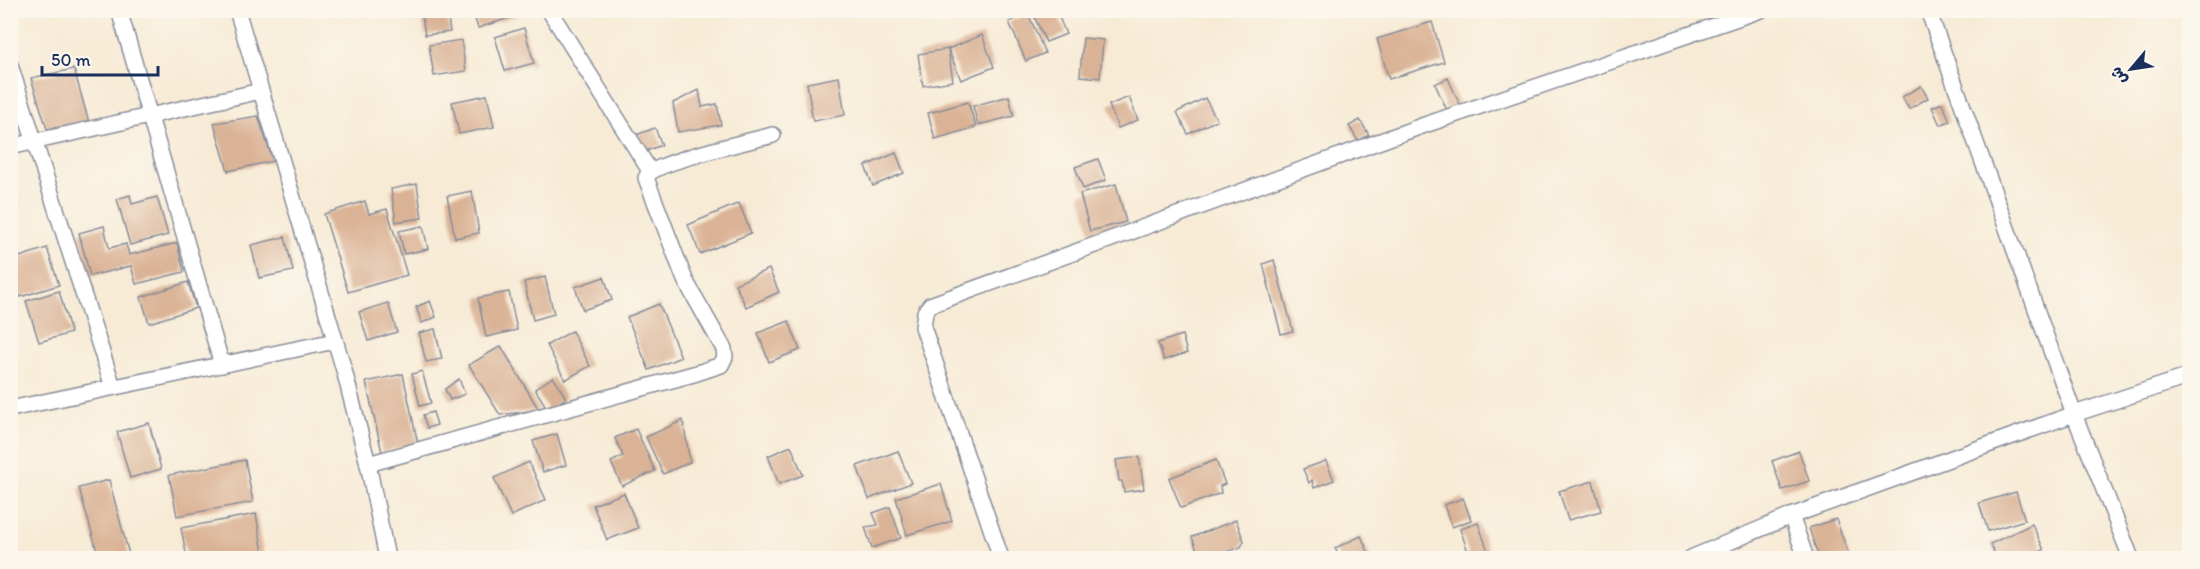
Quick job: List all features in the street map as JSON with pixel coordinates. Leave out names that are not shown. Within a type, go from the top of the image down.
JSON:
[{"type":"street","points":[[119,10],[222,365]]},
{"type":"street","points":[[549,10],[650,171]]},
{"type":"street","points":[[1001,558],[923,327],[925,312],[930,305],[1430,124],[1761,10]]},
{"type":"street","points":[[1928,10],[2074,414],[2131,558]]},
{"type":"street","points":[[238,11],[335,341],[368,464],[387,558]]},
{"type":"street","points":[[10,65],[113,387]]},
{"type":"street","points":[[10,147],[261,91]]},
{"type":"street","points":[[368,464],[698,374],[721,365],[725,357],[724,349],[685,280],[647,183],[647,174],[700,154],[772,135]]},
{"type":"street","points":[[10,409],[335,341]]},
{"type":"street","points":[[1691,558],[1791,516],[2074,414],[2190,376]]},
{"type":"street","points":[[1791,516],[1806,558]]},
{"type":"building","points":[[421,10],[447,10],[450,32],[425,35]]},
{"type":"building","points":[[472,10],[530,10],[531,11],[478,28]]},
{"type":"building","points":[[1056,10],[1066,34],[1046,42],[1035,18]]},
{"type":"building","points":[[1028,13],[1045,53],[1026,61],[1009,22]]},
{"type":"building","points":[[1432,22],[1444,62],[1389,79],[1377,39]]},
{"type":"building","points":[[524,28],[534,63],[505,71],[495,37]]},
{"type":"building","points":[[982,35],[994,67],[961,80],[948,49]]},
{"type":"building","points":[[1083,38],[1103,40],[1100,78],[1080,76]]},
{"type":"building","points":[[461,40],[466,71],[434,76],[429,45]]},
{"type":"building","points":[[948,49],[953,81],[923,86],[918,54]]},
{"type":"building","points":[[74,69],[89,123],[47,129],[31,78]]},
{"type":"building","points":[[839,77],[845,115],[813,121],[807,83]]},
{"type":"building","points":[[1448,78],[1460,105],[1447,110],[1435,84]]},
{"type":"building","points":[[1921,86],[1928,98],[1909,109],[1902,97]]},
{"type":"building","points":[[699,90],[702,107],[717,104],[721,125],[678,132],[673,103]]},
{"type":"building","points":[[487,95],[494,127],[459,134],[452,102]]},
{"type":"building","points":[[1009,96],[1014,116],[978,125],[973,106]]},
{"type":"building","points":[[1129,97],[1138,120],[1118,128],[1109,105]]},
{"type":"building","points":[[1205,98],[1217,120],[1188,134],[1177,112]]},
{"type":"building","points":[[968,102],[976,127],[935,139],[928,113]]},
{"type":"building","points":[[1942,103],[1950,121],[1940,125],[1932,107]]},
{"type":"building","points":[[258,116],[273,161],[228,171],[214,123]]},
{"type":"building","points":[[1360,120],[1369,135],[1358,141],[1349,126]]},
{"type":"building","points":[[655,128],[662,145],[643,152],[636,135]]},
{"type":"building","points":[[896,153],[904,173],[873,186],[865,166]]},
{"type":"building","points":[[1098,159],[1106,180],[1083,189],[1075,167]]},
{"type":"building","points":[[417,184],[422,218],[396,222],[391,189]]},
{"type":"building","points":[[1116,184],[1126,222],[1090,231],[1080,194]]},
{"type":"building","points":[[472,191],[479,233],[455,238],[447,196]]},
{"type":"building","points":[[130,195],[132,204],[157,197],[168,235],[130,245],[117,199]]},
{"type":"building","points":[[365,201],[369,214],[387,209],[407,275],[348,292],[324,214]]},
{"type":"building","points":[[739,203],[751,233],[700,254],[688,225]]},
{"type":"building","points":[[104,226],[109,248],[126,244],[129,255],[177,243],[184,272],[136,284],[131,266],[90,276],[79,233]]},
{"type":"building","points":[[423,226],[428,249],[404,254],[399,231]]},
{"type":"building","points":[[285,237],[293,271],[259,278],[251,245]]},
{"type":"building","points":[[47,248],[59,285],[20,297],[10,268],[10,260]]},
{"type":"building","points":[[1274,260],[1293,331],[1281,334],[1263,264]]},
{"type":"building","points":[[769,269],[779,292],[746,307],[735,284]]},
{"type":"building","points":[[545,277],[554,314],[533,320],[524,282]]},
{"type":"building","points":[[604,277],[612,300],[583,310],[575,287]]},
{"type":"building","points":[[188,282],[196,308],[149,323],[141,297]]},
{"type":"building","points":[[59,291],[71,333],[39,342],[26,301]]},
{"type":"building","points":[[509,292],[517,330],[486,337],[478,298]]},
{"type":"building","points":[[430,301],[436,317],[422,323],[416,307]]},
{"type":"building","points":[[388,303],[397,332],[368,341],[359,312]]},
{"type":"building","points":[[659,304],[681,357],[649,370],[627,317]]},
{"type":"building","points":[[789,321],[800,350],[769,362],[758,333]]},
{"type":"building","points":[[435,329],[442,359],[426,362],[419,333]]},
{"type":"building","points":[[572,331],[590,366],[565,380],[547,345]]},
{"type":"building","points":[[1182,335],[1187,353],[1164,360],[1158,343]]},
{"type":"building","points":[[501,346],[539,410],[500,415],[469,365]]},
{"type":"building","points":[[422,371],[431,403],[420,406],[412,374]]},
{"type":"building","points":[[403,374],[418,444],[382,452],[366,382]]},
{"type":"building","points":[[553,377],[566,398],[548,410],[535,389]]},
{"type":"building","points":[[459,379],[465,394],[450,400],[445,389]]},
{"type":"building","points":[[433,412],[437,425],[427,428],[423,415]]},
{"type":"building","points":[[683,420],[690,462],[663,474],[646,437]]},
{"type":"building","points":[[149,423],[161,469],[130,478],[117,432]]},
{"type":"building","points":[[636,429],[655,471],[622,486],[611,462],[623,456],[615,438]]},
{"type":"building","points":[[557,434],[566,465],[543,472],[533,441]]},
{"type":"building","points":[[791,446],[803,475],[779,484],[768,456]]},
{"type":"building","points":[[898,451],[911,483],[869,499],[857,466]]},
{"type":"building","points":[[1799,451],[1809,481],[1782,490],[1772,461]]},
{"type":"building","points":[[1139,457],[1144,489],[1124,492],[1122,481],[1119,481],[1116,460]]},
{"type":"building","points":[[245,460],[253,502],[177,516],[169,475]]},
{"type":"building","points":[[1216,460],[1225,484],[1220,486],[1221,493],[1181,508],[1169,478]]},
{"type":"building","points":[[1326,461],[1334,480],[1314,488],[1312,480],[1309,483],[1303,469]]},
{"type":"building","points":[[529,462],[546,500],[511,516],[494,478]]},
{"type":"building","points":[[109,480],[130,558],[99,558],[79,488]]},
{"type":"building","points":[[1593,481],[1601,511],[1568,520],[1559,491]]},
{"type":"building","points":[[941,484],[952,521],[907,535],[896,498]]},
{"type":"building","points":[[2016,492],[2025,520],[1988,531],[1979,503]]},
{"type":"building","points":[[624,493],[638,528],[607,540],[593,505]]},
{"type":"building","points":[[1463,498],[1471,520],[1452,527],[1444,505]]},
{"type":"building","points":[[890,507],[901,538],[872,548],[865,527],[878,525],[873,513]]},
{"type":"building","points":[[256,514],[264,558],[187,558],[181,528]]},
{"type":"building","points":[[1836,519],[1850,558],[1819,558],[1809,528]]},
{"type":"building","points":[[1236,520],[1244,541],[1241,547],[1209,558],[1200,558],[1192,537]]},
{"type":"building","points":[[1478,523],[1488,551],[1470,557],[1460,529]]},
{"type":"building","points":[[2032,524],[2044,550],[2027,558],[1997,558],[1990,544]]},
{"type":"building","points":[[1361,536],[1371,558],[1340,558],[1335,548]]}]
